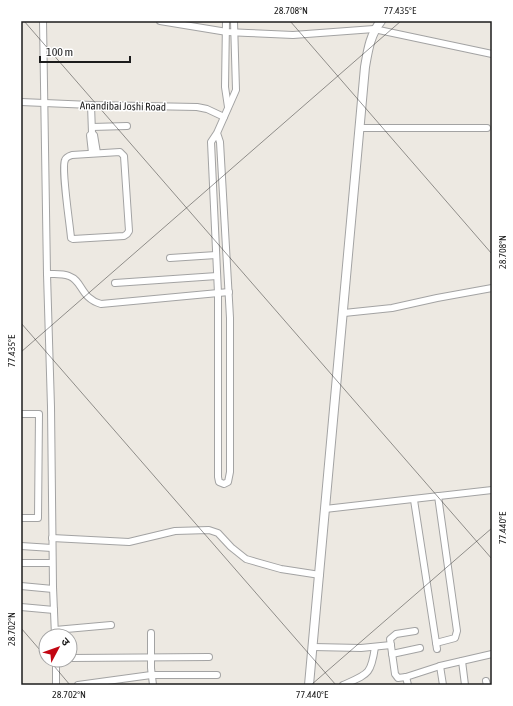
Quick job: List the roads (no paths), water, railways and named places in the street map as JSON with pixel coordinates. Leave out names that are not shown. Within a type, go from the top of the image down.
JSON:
[{"type":"street","points":[[43,21],[47,274],[51,407],[52,563],[55,628]]},
{"type":"street","points":[[160,21],[227,32],[293,35],[374,30],[492,54]]},
{"type":"street","points":[[226,21],[225,87],[228,107]]},
{"type":"street","points":[[217,133],[220,142],[229,292],[230,472],[228,482],[224,484],[219,482],[218,477],[218,293],[211,142],[217,133],[236,90],[234,21]]},
{"type":"street","points":[[309,685],[344,314],[365,67],[369,45],[374,30],[381,21]]},
{"type":"street","name":"Anandibai Joshi Road","points":[[21,102],[197,107],[207,109],[224,117]]},
{"type":"street","points":[[91,105],[94,153]]},
{"type":"street","points":[[92,132],[127,126]]},
{"type":"street","points":[[359,128],[487,128]]},
{"type":"street","points":[[120,152],[124,156],[129,230],[124,236],[74,240],[71,238],[64,166],[65,160],[68,156],[94,153],[120,152]]},
{"type":"street","points":[[170,258],[216,255]]},
{"type":"street","points":[[47,274],[68,275],[72,277],[92,302],[101,304],[229,292]]},
{"type":"street","points":[[115,283],[217,276]]},
{"type":"street","points":[[344,314],[392,308],[492,288]]},
{"type":"street","points":[[218,372],[230,372]]},
{"type":"street","points":[[21,414],[39,414],[38,518],[21,518]]},
{"type":"street","points":[[325,509],[492,490]]},
{"type":"street","points":[[414,500],[436,646],[455,638],[457,632],[438,496]]},
{"type":"street","points":[[52,538],[129,542],[174,532],[209,530],[218,533],[230,547],[246,559],[281,569],[320,575]]},
{"type":"street","points":[[21,546],[52,548]]},
{"type":"street","points":[[21,563],[52,563]]},
{"type":"street","points":[[21,586],[53,589]]},
{"type":"street","points":[[21,607],[54,610]]},
{"type":"street","points":[[78,630],[111,625]]},
{"type":"street","points":[[415,631],[396,634],[390,638],[395,674],[398,678],[406,677],[440,666],[492,654]]},
{"type":"street","points":[[151,633],[151,675],[153,685]]},
{"type":"street","points":[[313,647],[361,648],[391,645]]},
{"type":"street","points":[[343,685],[358,679],[369,671],[372,664],[375,647]]},
{"type":"street","points":[[392,654],[420,648]]},
{"type":"street","points":[[78,658],[208,657]]},
{"type":"street","points":[[462,661],[465,685]]},
{"type":"street","points":[[440,666],[442,685]]},
{"type":"street","points":[[56,668],[56,685]]},
{"type":"street","points":[[78,685],[151,675],[217,675]]},
{"type":"street","points":[[406,677],[408,685]]}]
